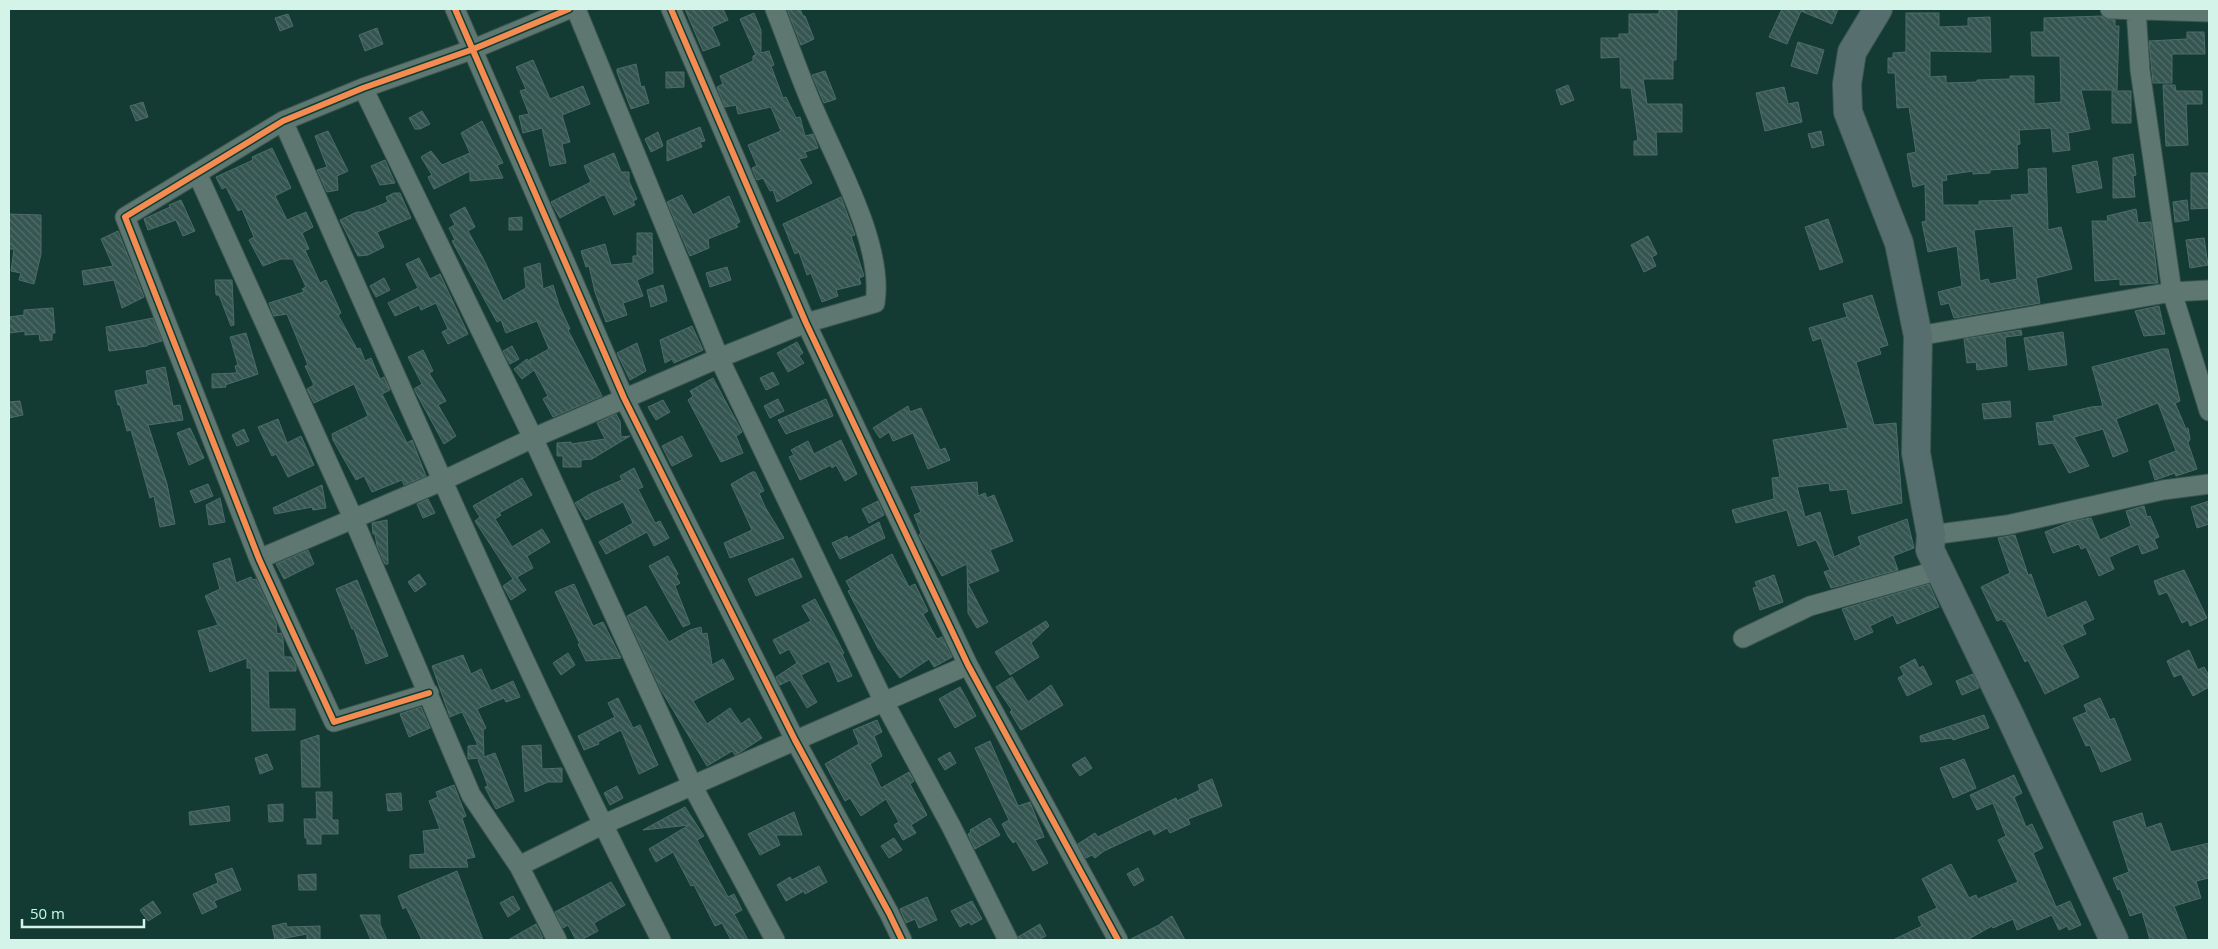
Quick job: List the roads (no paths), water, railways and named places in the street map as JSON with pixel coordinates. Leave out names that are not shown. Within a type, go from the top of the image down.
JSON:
[{"type":"main road","points":[[1878,9],[1852,52],[1847,84],[1848,112],[1899,243],[1918,336],[1916,453],[1931,535],[1930,550],[2012,718],[2114,940]]},
{"type":"street","points":[[455,9],[471,50],[624,398],[795,740],[902,940]]},
{"type":"street","points":[[429,693],[334,722],[259,559],[125,216],[283,121],[363,88],[471,50],[569,9]]},
{"type":"street","points":[[576,9],[719,358],[884,702],[1008,940]]},
{"type":"street","points":[[671,9],[806,323],[968,665],[1113,939]]},
{"type":"street","points":[[259,559],[442,481],[533,438],[719,358],[806,323],[875,303],[877,281],[871,243],[843,173],[816,114],[775,9]]},
{"type":"street","points":[[2110,9],[2209,12]]},
{"type":"street","points":[[2136,9],[2140,70],[2172,292],[2209,411]]},
{"type":"street","points":[[363,88],[533,438],[693,787],[775,940]]},
{"type":"street","points":[[283,121],[442,481],[602,825],[661,940]]},
{"type":"street","points":[[197,174],[353,518],[471,795],[519,866],[557,940]]},
{"type":"street","points":[[1918,336],[2172,292],[2209,290]]},
{"type":"street","points":[[1931,535],[2007,525],[2163,490],[2209,484]]},
{"type":"street","points":[[1743,638],[1810,606],[1939,570]]},
{"type":"street","points":[[519,866],[602,825],[693,787],[795,740],[968,665]]}]
